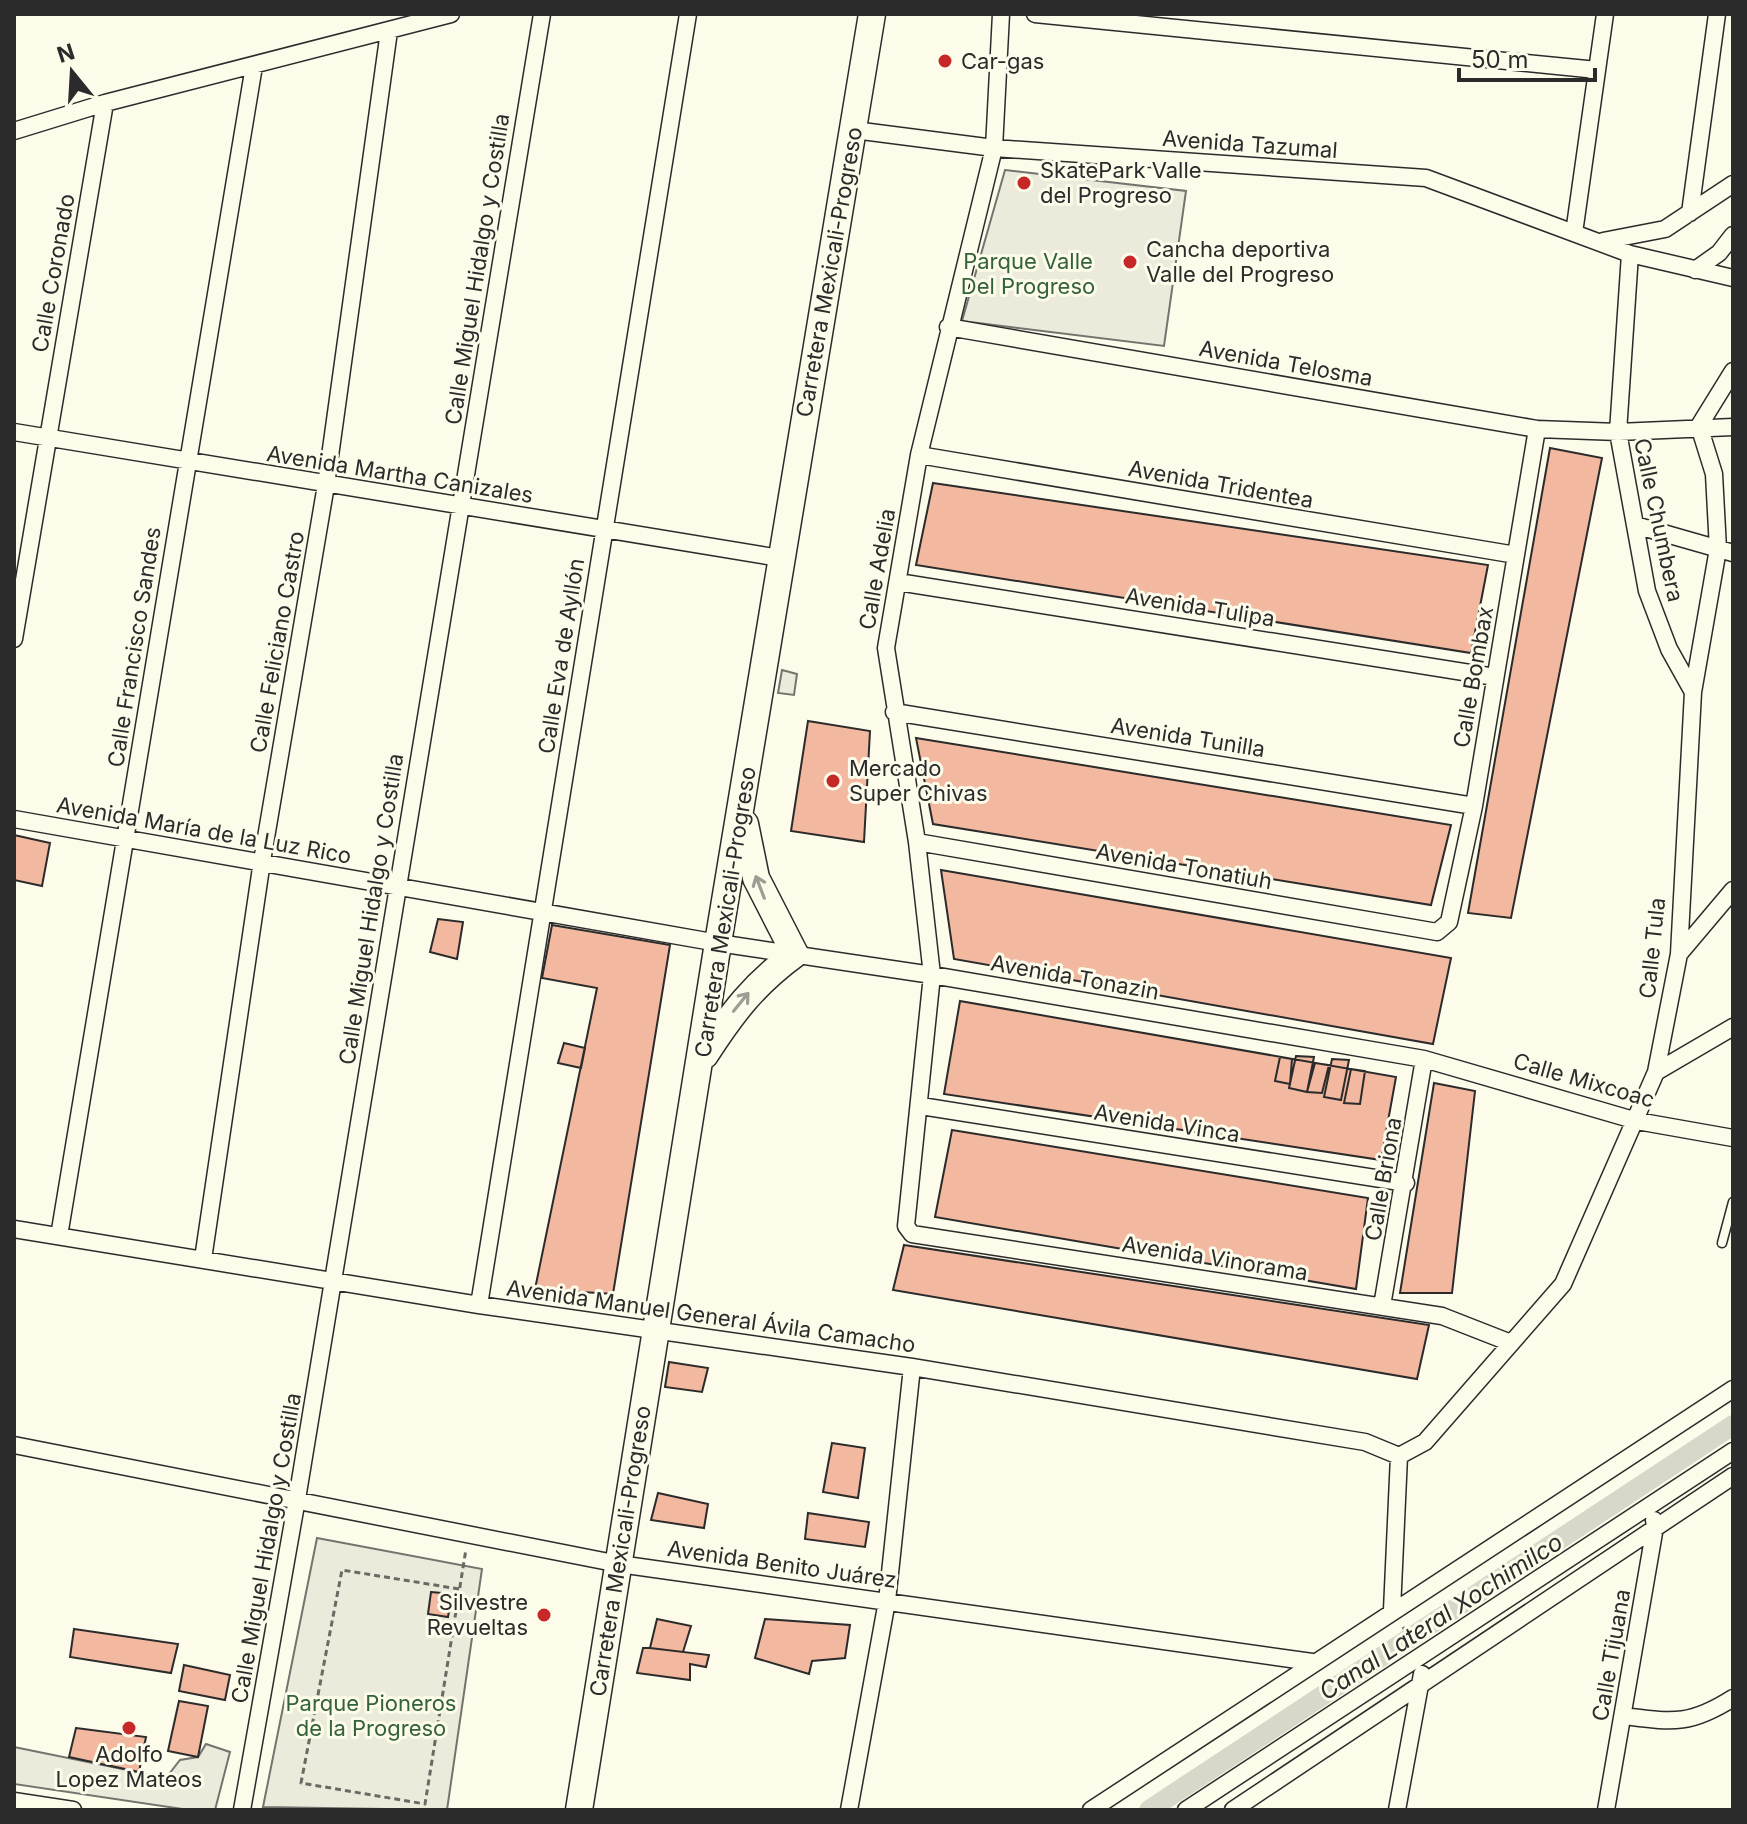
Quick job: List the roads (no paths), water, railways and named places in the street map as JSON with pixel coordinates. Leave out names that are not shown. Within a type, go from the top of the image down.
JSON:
[{"type":"main road","name":"Carretera Mexicali-Progreso","points":[[579,1810],[718,943],[742,813],[780,558],[872,14]]},
{"type":"main road","points":[[701,1062],[731,1015],[759,980],[795,954],[770,911],[756,878],[742,813]]},
{"type":"street","points":[[14,131],[105,103],[451,14]]},
{"type":"street","name":"Calle Miguel Hidalgo y Costilla","points":[[242,1810],[297,1499],[542,14]]},
{"type":"street","name":"Calle Eva de Ayllón","points":[[479,1305],[688,14]]},
{"type":"street","name":"Calle Adelia","points":[[908,1231],[932,975],[917,842],[886,648],[919,455],[994,148],[1001,14]]},
{"type":"street","points":[[1035,14],[1597,70]]},
{"type":"street","points":[[1574,233],[1605,14]]},
{"type":"street","points":[[1690,213],[1717,14]]},
{"type":"street","name":"Calle Feliciano Castro","points":[[203,1259],[262,861],[326,485],[389,31]]},
{"type":"street","name":"Calle Francisco Sandes","points":[[59,1236],[127,838],[185,461],[254,66]]},
{"type":"street","name":"Calle Coronado","points":[[14,639],[105,103]]},
{"type":"street","name":"Avenida Tazumal","points":[[854,130],[994,148],[1426,178],[1630,254],[1733,278]]},
{"type":"street","points":[[1597,242],[1635,238],[1665,229],[1733,184]]},
{"type":"street","points":[[1695,270],[1719,253],[1733,235]]},
{"type":"street","name":"Calle Chumbera","points":[[1630,254],[1618,432],[1647,591],[1669,649],[1693,692]]},
{"type":"street","name":"Avenida Telosma","points":[[948,327],[1537,429],[1618,432],[1699,426],[1733,427]]},
{"type":"street","points":[[1699,426],[1733,371]]},
{"type":"street","name":"Calle Tula","points":[[1399,1456],[1425,1442],[1563,1284],[1656,1072],[1679,954],[1693,692],[1725,551],[1714,474],[1699,426]]},
{"type":"street","name":"Calle Bombax","points":[[1443,929],[1449,922],[1474,806],[1537,429]]},
{"type":"street","name":"Avenida Martha Canizales","points":[[14,432],[780,558]]},
{"type":"street","name":"Avenida Tridentea","points":[[919,455],[1516,555]]},
{"type":"street","points":[[1635,525],[1725,551]]},
{"type":"street","name":"Avenida Tulipa","points":[[898,582],[1495,677]]},
{"type":"street","name":"Avenida Tunilla","points":[[894,712],[1474,806]]},
{"type":"street","name":"Avenida María de la Luz Rico","points":[[14,819],[718,943]]},
{"type":"street","name":"Avenida Tonatiuh","points":[[917,842],[1437,932],[1443,929]]},
{"type":"street","points":[[1679,954],[1733,890]]},
{"type":"street","name":"Avenida Tonazin","points":[[718,943],[932,975],[1424,1059]]},
{"type":"street","points":[[1656,1072],[1733,1027]]},
{"type":"street","name":"Calle Mixcoac","points":[[1424,1059],[1637,1121],[1733,1138]]},
{"type":"street","name":"Calle Briona","points":[[1382,1306],[1406,1183],[1424,1059]]},
{"type":"street","name":"Avenida Vinca","points":[[921,1106],[1406,1183]]},
{"type":"street","name":"Avenida Manuel General Ávila Camacho","points":[[14,1229],[479,1305],[912,1367],[1365,1442],[1399,1456]]},
{"type":"street","name":"Avenida Vinorama","points":[[908,1231],[1442,1316],[1511,1343]]},
{"type":"street","points":[[849,1810],[887,1601],[912,1367]]},
{"type":"street","points":[[1091,1810],[1312,1662],[1396,1616],[1733,1389]]},
{"type":"street","name":"Avenida Benito Juárez","points":[[14,1445],[619,1564],[1312,1662]]},
{"type":"street","points":[[1186,1810],[1416,1648],[1650,1507],[1733,1451]]},
{"type":"street","points":[[1396,1616],[1399,1456]]},
{"type":"street","points":[[1233,1810],[1423,1680],[1733,1476]]},
{"type":"street","name":"Calle Tijuana","points":[[1606,1810],[1655,1527],[1650,1507]]},
{"type":"street","points":[[1397,1810],[1423,1680],[1416,1648]]},
{"type":"street","points":[[1623,1716],[1672,1722],[1706,1716],[1733,1698]]},
{"type":"street","points":[[14,1801],[73,1810]]},
{"type":"lane","points":[[1722,1243],[1733,1202]]},
{"type":"waterway","name":"Canal Lateral Xochimilco","points":[[1149,1810],[1733,1425]]},
{"type":"place","name":"Car-gas","points":[[945,61]]},
{"type":"place","name":"SkatePark Valle del Progreso","points":[[1024,183]]},
{"type":"place","name":"Cancha deportiva Valle del Progreso","points":[[1130,262]]},
{"type":"place","name":"Mercado Super Chivas","points":[[833,781]]},
{"type":"place","name":"Silvestre Revueltas","points":[[544,1615]]},
{"type":"place","name":"Adolfo Lopez Mateos","points":[[129,1728]]},
{"type":"park label","name":"Parque Valle Del Progreso","points":[[1028,274]]},
{"type":"park label","name":"Parque Pioneros de la Progreso","points":[[371,1716]]}]
